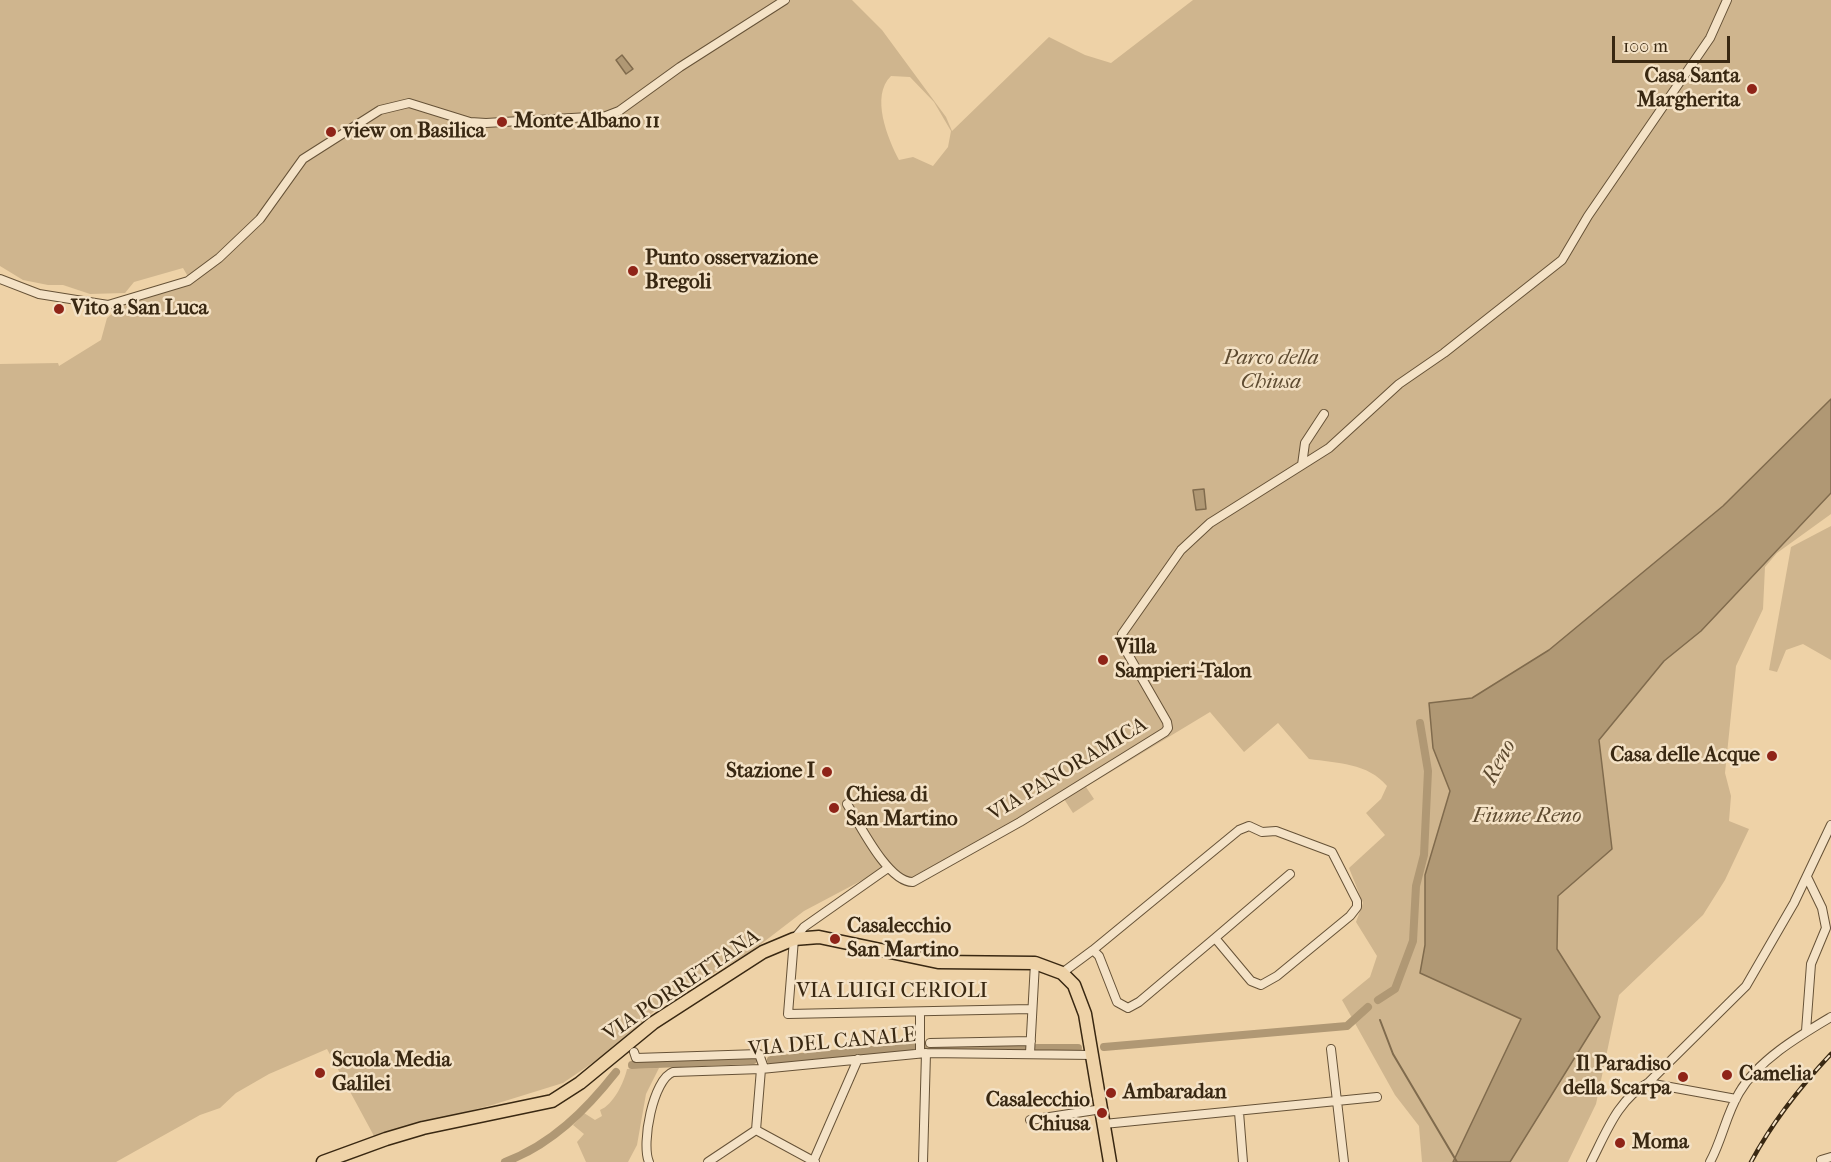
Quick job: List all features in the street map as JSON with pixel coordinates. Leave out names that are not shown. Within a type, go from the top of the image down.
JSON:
[{"type":"main road","name":"VIA PORRETTANA","points":[[323,1162],[430,1126],[552,1101],[580,1083],[653,1023],[764,952],[794,939],[835,939],[938,962],[1035,963],[1062,973]]},
{"type":"main road","points":[[1062,973],[1074,985],[1081,1000],[1093,1055],[1110,1162]]},
{"type":"street","points":[[0,279],[20,288],[48,296],[108,305],[188,281],[219,258],[260,219],[303,159],[380,110],[409,103],[470,122],[486,123],[606,116],[619,111],[680,67],[785,0]]},
{"type":"street","name":"VIA PANORAMICA","points":[[888,868],[902,880],[917,881],[1020,822],[1165,732],[1168,728],[1167,722],[1125,649],[1122,634],[1180,550],[1210,523],[1329,448],[1399,384],[1459,341],[1562,260],[1595,206],[1710,38],[1727,0]]},
{"type":"street","points":[[1302,465],[1305,443],[1324,414]]},
{"type":"street","points":[[794,939],[804,927],[888,868],[847,804]]},
{"type":"street","points":[[1591,1162],[1622,1104],[1634,1090],[1648,1083],[1746,986],[1807,877],[1831,825]]},
{"type":"street","points":[[1062,973],[1238,831],[1249,826],[1262,831],[1276,831],[1332,852],[1340,863],[1357,901],[1354,912],[1266,984],[1261,985],[1251,981],[1215,938]]},
{"type":"street","points":[[1093,950],[1099,956],[1119,1005],[1128,1008],[1139,1002],[1290,874]]},
{"type":"street","points":[[1806,1031],[1811,964],[1826,928],[1822,908],[1807,877]]},
{"type":"street","name":"VIA LUIGI CERIOLI","points":[[794,939],[788,1014],[1030,1009]]},
{"type":"street","points":[[1030,1053],[1030,1009],[1035,963]]},
{"type":"street","points":[[920,1012],[923,1053],[923,1162]]},
{"type":"street","points":[[1710,1162],[1736,1099],[1770,1058],[1806,1031],[1831,1017]]},
{"type":"street","points":[[930,1043],[1030,1041]]},
{"type":"street","points":[[1330,1049],[1344,1162]]},
{"type":"street","points":[[634,1052],[636,1058],[759,1054],[762,1068],[756,1130]]},
{"type":"street","name":"VIA DEL CANALE","points":[[648,1162],[645,1151],[655,1096],[665,1076],[673,1072],[762,1068],[923,1053],[1093,1055]]},
{"type":"street","points":[[756,1130],[814,1162],[858,1059]]},
{"type":"street","points":[[1648,1083],[1736,1099]]},
{"type":"street","points":[[1104,1125],[1377,1097]]},
{"type":"street","points":[[1030,1120],[1102,1109]]},
{"type":"street","points":[[1239,1112],[1243,1162]]},
{"type":"street","points":[[708,1162],[756,1130]]},
{"type":"street","points":[[1821,1160],[1831,1157]]},
{"type":"green space","name":"Parco della Chiusa","points":[[0,0],[852,0],[882,30],[946,117],[952,131],[1049,37],[1085,55],[1111,63],[1193,0],[1831,0],[1831,514],[1777,553],[1765,567],[1763,609],[1736,666],[1725,773],[1731,796],[1729,821],[1749,829],[1725,880],[1703,915],[1619,995],[1596,1104],[1568,1162],[1422,1162],[1419,1126],[1395,1095],[1342,1000],[1370,977],[1377,956],[1356,922],[1363,903],[1349,868],[1385,835],[1366,813],[1381,799],[1387,786],[1379,778],[1361,768],[1309,759],[1278,723],[1244,752],[1210,712],[1086,787],[1094,799],[1073,813],[1064,799],[911,880],[889,866],[804,911],[752,951],[664,1002],[613,1049],[563,1083],[492,1105],[374,1136],[327,1049],[269,1074],[236,1093],[220,1108],[200,1115],[116,1162],[0,1162],[0,364],[58,363],[59,366],[101,340],[107,318],[122,305],[190,280],[183,268],[134,282],[125,293],[90,294],[63,285],[48,285],[23,280],[0,266]],"holes":[[[891,76],[910,77],[934,102],[951,131],[948,147],[933,166],[913,157],[899,160],[883,118],[881,106],[885,84]]]},
{"type":"green space","points":[[1831,526],[1831,660],[1803,644],[1786,650],[1777,672],[1769,670],[1791,547]]},
{"type":"green space","points":[[659,1068],[646,1094],[637,1145],[628,1162],[586,1162],[577,1142],[584,1134],[573,1125],[584,1113],[595,1120],[602,1116],[600,1110],[617,1093],[627,1069]]},
{"type":"water","points":[[622,55],[633,69],[626,74],[616,60]]},
{"type":"water","name":"Fiume Reno","points":[[1831,399],[1831,493],[1701,631],[1664,661],[1599,740],[1612,849],[1558,896],[1557,949],[1600,1017],[1510,1162],[1453,1162],[1521,1019],[1420,973],[1425,945],[1425,875],[1450,791],[1433,748],[1429,703],[1472,698],[1549,650],[1723,506]]},
{"type":"water","points":[[1204,489],[1206,509],[1196,510],[1193,490]]},
{"type":"waterway","points":[[1378,1000],[1395,989],[1413,941],[1416,886],[1424,855],[1428,771],[1420,723]]},
{"type":"waterway","points":[[1104,1047],[1347,1026],[1368,1007]]},
{"type":"waterway","points":[[1380,1020],[1393,1054],[1457,1162]]},
{"type":"waterway","points":[[771,1060],[913,1046]]},
{"type":"waterway","points":[[926,1047],[1023,1048]]},
{"type":"waterway","points":[[1037,1048],[1078,1048]]},
{"type":"waterway","points":[[632,1065],[753,1060]]},
{"type":"waterway","points":[[505,1162],[538,1146],[566,1125],[580,1113],[616,1072]]},
{"type":"railway","points":[[1751,1162],[1787,1105],[1831,1054]]},
{"type":"place","name":"Casa Santa Margherita","points":[[1752,89]]},
{"type":"place","name":"Monte Albano 11","points":[[502,122]]},
{"type":"place","name":"view on Basilica","points":[[331,132]]},
{"type":"place","name":"Punto osservazione Bregoli","points":[[633,271]]},
{"type":"place","name":"Vito a San Luca","points":[[59,309]]},
{"type":"place","name":"Villa Sampieri-Talon","points":[[1103,660]]},
{"type":"place","name":"Casa delle Acque","points":[[1772,756]]},
{"type":"place","name":"Stazione I","points":[[827,772]]},
{"type":"place","name":"Chiesa di San Martino","points":[[834,808]]},
{"type":"place","name":"Casalecchio San Martino","points":[[835,939]]},
{"type":"place","name":"Scuola Media Galilei","points":[[320,1073]]},
{"type":"place","name":"Camelia","points":[[1727,1075]]},
{"type":"place","name":"Il Paradiso della Scarpa","points":[[1683,1077]]},
{"type":"place","name":"Ambaradan","points":[[1111,1093]]},
{"type":"place","name":"Casalecchio Chiusa","points":[[1102,1113]]},
{"type":"place","name":"Moma","points":[[1620,1143]]},
{"type":"water label","name":"Reno","points":[[1500,762]]}]
